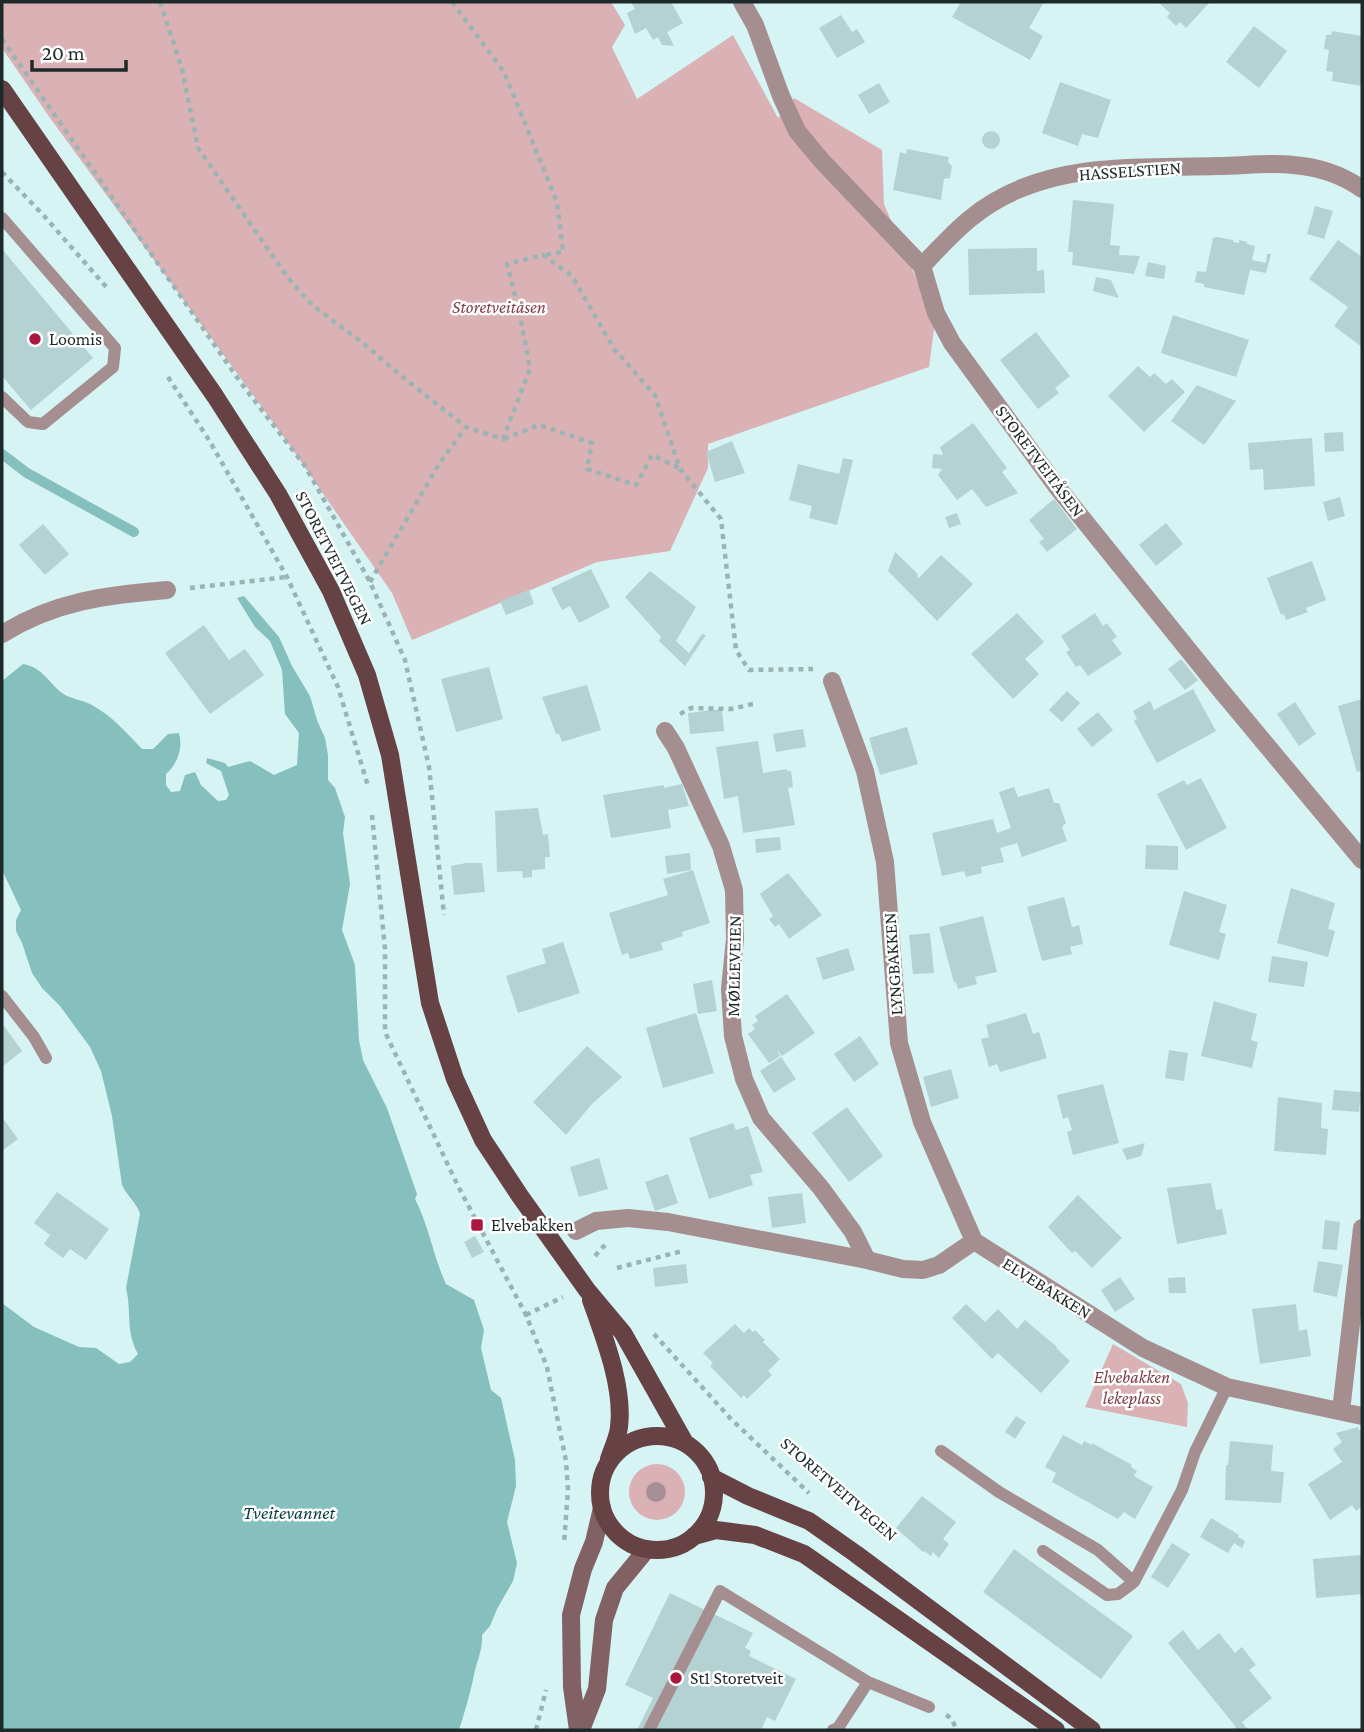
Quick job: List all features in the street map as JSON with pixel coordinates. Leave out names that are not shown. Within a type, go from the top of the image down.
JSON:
[{"type":"main road","name":"STORETVEITVEGEN","points":[[2,89],[215,396],[278,494],[331,591],[367,675],[390,755],[430,1003],[455,1079],[483,1140],[587,1290],[624,1333],[685,1443]]},
{"type":"main road","name":"STORETVEITVEGEN","points":[[587,1290],[609,1350],[619,1399],[619,1428],[607,1465]]},
{"type":"main road","points":[[650,1436],[668,1437],[685,1443],[701,1457],[711,1476],[714,1492],[705,1524],[694,1536],[680,1545],[647,1549],[632,1544],[618,1535],[608,1523],[602,1508],[600,1493],[607,1465],[618,1451],[633,1441],[650,1436]]},
{"type":"main road","name":"STORETVEITVEGEN","points":[[711,1476],[748,1496],[808,1521],[1093,1730]]},
{"type":"main road","points":[[580,1730],[572,1688],[571,1615],[602,1508]]},
{"type":"main road","points":[[694,1536],[716,1530],[755,1535],[804,1554],[1056,1730]]},
{"type":"main road","points":[[580,1730],[597,1689],[604,1620],[615,1588],[647,1549]]},
{"type":"street","name":"STORETVEITÅSEN","points":[[742,2],[755,25],[780,96],[797,131],[922,266],[936,313],[952,343],[1057,487],[1362,860]]},
{"type":"street","name":"HASSELSTIEN","points":[[922,266],[956,229],[985,205],[1023,187],[1065,175],[1118,168],[1292,164],[1343,176],[1362,190]]},
{"type":"street","points":[[2,634],[65,604],[105,596],[167,590]]},
{"type":"street","name":"LYNGBAKKEN","points":[[832,681],[864,771],[885,862],[899,1043],[922,1122],[974,1241]]},
{"type":"street","name":"MØLLEVEIEN","points":[[667,725],[721,846],[734,890],[736,939],[730,989],[733,1036],[744,1079],[761,1118],[821,1188],[853,1232],[867,1259]]},
{"type":"street","points":[[576,1231],[596,1221],[628,1218],[668,1222],[867,1259],[903,1269],[923,1270],[939,1265],[974,1241]]},
{"type":"street","points":[[1341,1411],[1362,1228]]},
{"type":"street","name":"ELVEBAKKEN","points":[[974,1241],[1143,1348],[1227,1387],[1362,1416]]},
{"type":"lane","points":[[2,218],[114,348],[113,367],[43,424],[29,422],[2,397]]},
{"type":"lane","points":[[2,996],[28,1028],[46,1058]]},
{"type":"lane","points":[[1043,1551],[1107,1595],[1118,1594],[1134,1581],[1182,1490],[1195,1451],[1227,1387]]},
{"type":"lane","points":[[941,1451],[999,1492],[1098,1550],[1134,1581]]},
{"type":"lane","points":[[649,1730],[720,1591],[868,1682],[929,1707]]},
{"type":"lane","points":[[833,1730],[838,1728],[868,1682]]},
{"type":"path","points":[[160,2],[182,69],[198,148],[288,278],[312,306],[365,344],[405,380],[466,427],[503,439],[539,425],[592,443],[587,470],[636,485],[652,455],[680,469]]},
{"type":"path","points":[[452,2],[504,72],[557,202],[563,252],[507,264],[530,369],[503,439]]},
{"type":"path","points":[[2,172],[114,297]]},
{"type":"path","points":[[544,255],[572,276],[614,349],[655,395],[680,469],[721,519],[736,650],[749,670],[811,668],[832,681]]},
{"type":"path","points":[[166,373],[209,440],[286,577],[338,687],[369,792]]},
{"type":"path","points":[[370,582],[439,464],[466,427]]},
{"type":"path","points":[[167,590],[286,577]]},
{"type":"path","points":[[667,725],[691,708],[731,709],[757,703]]},
{"type":"path","points":[[371,805],[385,949],[385,1032],[457,1186],[526,1315],[547,1367],[566,1461],[568,1490],[563,1551]]},
{"type":"path","points":[[617,1268],[669,1254]]},
{"type":"path","points":[[595,1256],[602,1266]]},
{"type":"path","points":[[526,1315],[563,1297]]},
{"type":"path","name":"STORETVEITVEGEN","points":[[648,1326],[731,1419],[819,1502]]},
{"type":"path","points":[[536,1730],[548,1682]]},
{"type":"green space","name":"Storetveitåsen","points":[[2,2],[611,2],[625,25],[612,47],[637,99],[733,35],[778,118],[794,98],[882,150],[884,204],[935,322],[929,367],[708,444],[708,468],[670,551],[597,562],[412,640],[392,593],[288,443],[50,118],[2,48]]},
{"type":"green space","name":"Elvebakken lekeplass","points":[[1113,1344],[1181,1384],[1188,1403],[1187,1427],[1085,1407]]},
{"type":"green space","points":[[651,1464],[663,1464],[673,1468],[681,1476],[685,1492],[681,1508],[673,1516],[663,1520],[651,1520],[641,1516],[633,1508],[629,1498],[629,1486],[633,1476],[641,1468]]},
{"type":"water","name":"Tveitevannet","points":[[244,596],[279,637],[310,696],[325,738],[328,780],[335,788],[345,817],[343,833],[350,884],[342,930],[355,965],[359,1040],[363,1060],[387,1108],[417,1194],[415,1199],[446,1284],[474,1300],[484,1330],[481,1348],[491,1390],[501,1398],[515,1460],[516,1486],[507,1522],[517,1563],[513,1581],[490,1626],[482,1635],[481,1650],[459,1730],[2,1730],[2,1303],[34,1327],[79,1347],[96,1348],[119,1364],[130,1362],[138,1354],[131,1337],[126,1288],[140,1214],[122,1185],[112,1116],[101,1071],[90,1047],[32,973],[16,931],[16,920],[21,910],[2,870],[2,681],[23,664],[35,668],[62,693],[106,714],[142,749],[153,749],[168,734],[179,733],[178,755],[166,774],[166,785],[171,792],[180,791],[185,775],[195,772],[201,785],[218,801],[226,800],[229,795],[221,771],[206,763],[207,758],[225,763],[228,767],[250,761],[274,775],[297,765],[299,733],[285,714],[282,670],[270,641],[255,627],[237,598]]},
{"type":"building","points":[[631,2],[671,2],[683,23],[667,32],[674,46],[662,45],[658,37],[653,40],[646,28],[635,34],[627,13],[635,9]]},
{"type":"building","points":[[961,2],[1044,2],[1029,28],[1043,36],[1030,60],[952,17]]},
{"type":"building","points":[[1158,2],[1210,2],[1186,28],[1180,22],[1176,26],[1167,17],[1170,13]]},
{"type":"building","points":[[841,15],[852,32],[857,29],[865,42],[837,58],[819,28]]},
{"type":"building","points":[[1254,26],[1287,51],[1259,88],[1226,62]]},
{"type":"building","points":[[1332,31],[1362,36],[1362,86],[1332,81],[1333,72],[1326,71],[1329,50],[1324,49],[1326,35],[1331,35]]},
{"type":"building","points":[[1060,82],[1111,100],[1098,138],[1082,134],[1078,146],[1042,133]]},
{"type":"building","points":[[879,83],[890,102],[869,114],[858,95]]},
{"type":"building","points":[[987,131],[995,131],[1000,140],[998,147],[987,149],[982,144],[982,136]]},
{"type":"building","points":[[907,149],[949,157],[948,162],[952,166],[950,178],[944,179],[941,200],[893,190],[900,152],[906,154]]},
{"type":"building","points":[[1073,200],[1114,204],[1110,245],[1120,246],[1119,255],[1140,256],[1134,274],[1072,265],[1073,252],[1068,252]]},
{"type":"building","points":[[1315,206],[1333,211],[1324,239],[1307,234]]},
{"type":"building","points":[[1213,238],[1239,243],[1239,240],[1255,246],[1252,260],[1266,263],[1267,254],[1271,254],[1266,273],[1250,270],[1244,295],[1204,287],[1204,284],[1195,282],[1197,271],[1206,272]]},
{"type":"building","points":[[1338,240],[1362,257],[1362,347],[1334,326],[1348,307],[1309,279]]},
{"type":"building","points":[[1037,248],[1037,271],[1044,270],[1045,293],[969,295],[968,249]]},
{"type":"building","points":[[2,249],[93,358],[31,410],[2,376]]},
{"type":"building","points":[[1148,262],[1166,266],[1164,279],[1145,276]]},
{"type":"building","points":[[1096,277],[1111,280],[1119,298],[1093,291]]},
{"type":"building","points":[[1173,315],[1249,340],[1236,377],[1161,353]]},
{"type":"building","points":[[1036,332],[1070,376],[1055,388],[1059,393],[1038,409],[1000,360]]},
{"type":"building","points":[[1138,366],[1150,377],[1154,373],[1166,384],[1172,379],[1185,392],[1144,432],[1108,396]]},
{"type":"building","points":[[1197,385],[1236,401],[1204,445],[1171,421]]},
{"type":"building","points":[[973,423],[1007,468],[1002,472],[1018,493],[986,507],[972,489],[957,500],[938,475],[942,469],[932,468],[933,454],[943,455],[940,447]]},
{"type":"building","points":[[1343,432],[1344,451],[1325,452],[1324,433]]},
{"type":"building","points":[[1312,438],[1315,486],[1264,490],[1263,469],[1250,470],[1248,443]]},
{"type":"building","points":[[732,441],[745,473],[715,482],[706,452]]},
{"type":"building","points":[[843,458],[853,460],[837,525],[809,518],[812,506],[789,500],[798,464],[839,474]]},
{"type":"building","points":[[1340,497],[1345,516],[1328,521],[1323,502]]},
{"type":"building","points":[[1054,499],[1077,529],[1047,552],[1039,542],[1044,539],[1029,520]]},
{"type":"building","points":[[957,513],[961,524],[949,528],[945,517]]},
{"type":"building","points":[[1166,523],[1183,544],[1156,566],[1139,545]]},
{"type":"building","points":[[43,524],[69,554],[45,575],[19,545]]},
{"type":"building","points":[[895,552],[919,578],[941,555],[973,584],[937,621],[888,571]]},
{"type":"building","points":[[1312,561],[1326,600],[1306,608],[1308,612],[1286,620],[1284,614],[1281,615],[1267,578]]},
{"type":"building","points":[[591,569],[610,607],[579,623],[570,606],[562,610],[551,588]]},
{"type":"building","points":[[650,571],[696,607],[676,641],[689,653],[702,634],[706,635],[685,666],[659,641],[661,637],[625,597]]},
{"type":"building","points":[[529,590],[534,604],[506,615],[500,601]]},
{"type":"building","points":[[1017,613],[1044,642],[1025,659],[1039,674],[1013,699],[971,654]]},
{"type":"building","points":[[1095,613],[1103,626],[1107,623],[1117,637],[1112,640],[1122,654],[1088,676],[1080,665],[1076,667],[1066,652],[1070,650],[1061,636]]},
{"type":"building","points":[[204,625],[229,660],[245,649],[264,675],[210,714],[165,653]]},
{"type":"building","points":[[1181,659],[1198,680],[1185,690],[1168,669]]},
{"type":"building","points":[[489,667],[503,719],[456,732],[441,679]]},
{"type":"building","points":[[587,685],[601,730],[562,742],[559,734],[556,734],[542,697]]},
{"type":"building","points":[[1193,689],[1216,731],[1157,763],[1134,721],[1137,719],[1133,711],[1150,701],[1154,710]]},
{"type":"building","points":[[1067,691],[1080,703],[1062,722],[1049,710]]},
{"type":"building","points":[[1362,699],[1362,770],[1357,772],[1338,706]]},
{"type":"building","points":[[1295,702],[1316,734],[1299,746],[1277,714]]},
{"type":"building","points":[[722,709],[724,731],[690,734],[688,713]]},
{"type":"building","points":[[1098,712],[1113,730],[1092,747],[1077,729]]},
{"type":"building","points":[[907,727],[918,764],[880,775],[869,738]]},
{"type":"building","points":[[803,729],[806,747],[776,752],[773,734]]},
{"type":"building","points":[[758,741],[763,773],[787,769],[791,771],[793,787],[788,788],[795,825],[743,833],[738,796],[724,799],[716,747]]},
{"type":"building","points":[[1201,778],[1227,828],[1186,850],[1157,794],[1184,780],[1187,785]]},
{"type":"building","points":[[682,784],[689,806],[668,810],[671,828],[611,838],[603,795]]},
{"type":"building","points":[[1014,787],[1018,797],[1049,788],[1054,803],[1059,803],[1066,823],[1062,827],[1067,841],[1022,857],[1017,843],[1000,848],[1004,862],[981,867],[982,873],[966,877],[964,871],[942,876],[932,833],[993,819],[997,833],[1011,828],[999,792]]},
{"type":"building","points":[[538,808],[543,835],[548,834],[550,857],[545,857],[545,869],[532,870],[532,877],[523,878],[522,871],[497,872],[495,811]]},
{"type":"building","points":[[780,837],[781,850],[756,853],[755,839]]},
{"type":"building","points":[[1146,845],[1178,846],[1178,870],[1145,869]]},
{"type":"building","points":[[690,853],[691,870],[667,874],[665,856]]},
{"type":"building","points":[[482,863],[485,892],[454,895],[451,866]]},
{"type":"building","points":[[693,870],[710,923],[682,932],[683,936],[661,943],[663,950],[630,959],[628,953],[622,955],[609,913],[668,895],[663,879]]},
{"type":"building","points":[[788,873],[822,915],[789,939],[779,924],[775,927],[769,919],[773,916],[760,894]]},
{"type":"building","points":[[1291,888],[1335,903],[1328,929],[1335,931],[1328,957],[1277,943]]},
{"type":"building","points":[[1184,891],[1227,905],[1219,932],[1226,934],[1219,960],[1169,945]]},
{"type":"building","points":[[1064,897],[1072,927],[1079,925],[1083,944],[1070,947],[1072,954],[1042,961],[1027,907]]},
{"type":"building","points":[[983,916],[997,972],[975,977],[977,984],[958,989],[939,927]]},
{"type":"building","points":[[930,933],[934,973],[913,974],[909,935]]},
{"type":"building","points":[[563,942],[580,993],[518,1013],[506,976],[546,963],[542,949]]},
{"type":"building","points":[[848,948],[855,970],[823,980],[816,958]]},
{"type":"building","points":[[1272,956],[1308,962],[1304,987],[1268,982]]},
{"type":"building","points":[[712,980],[717,1011],[698,1014],[693,984]]},
{"type":"building","points":[[787,994],[815,1033],[782,1056],[777,1050],[780,1056],[769,1063],[748,1034],[755,1029],[752,1025],[758,1021],[755,1016]]},
{"type":"building","points":[[1214,1001],[1257,1014],[1251,1040],[1258,1042],[1252,1068],[1201,1056]]},
{"type":"building","points":[[696,1013],[714,1073],[663,1088],[646,1028]]},
{"type":"building","points":[[1026,1013],[1033,1034],[1039,1032],[1047,1058],[1000,1072],[997,1064],[989,1067],[981,1039],[989,1037],[986,1025]]},
{"type":"building","points":[[2,1023],[22,1051],[2,1067]]},
{"type":"building","points":[[860,1036],[879,1064],[854,1082],[834,1054]]},
{"type":"building","points":[[587,1046],[622,1077],[592,1104],[566,1135],[533,1102]]},
{"type":"building","points":[[1169,1050],[1188,1053],[1184,1081],[1165,1078]]},
{"type":"building","points":[[781,1057],[796,1079],[774,1093],[760,1071]]},
{"type":"building","points":[[951,1069],[959,1098],[931,1107],[923,1077]]},
{"type":"building","points":[[1103,1084],[1119,1143],[1073,1155],[1067,1132],[1072,1130],[1068,1117],[1063,1119],[1057,1095]]},
{"type":"building","points":[[1334,1090],[1361,1092],[1359,1112],[1332,1110]]},
{"type":"building","points":[[1278,1097],[1322,1103],[1321,1128],[1328,1129],[1326,1155],[1274,1151]]},
{"type":"building","points":[[847,1107],[883,1156],[849,1182],[812,1133]]},
{"type":"building","points":[[2,1117],[18,1139],[2,1151]]},
{"type":"building","points":[[733,1123],[736,1130],[748,1126],[763,1172],[750,1175],[753,1185],[709,1199],[689,1138]]},
{"type":"building","points":[[1145,1143],[1141,1156],[1127,1160],[1122,1149]]},
{"type":"building","points":[[599,1158],[608,1189],[579,1197],[570,1167]]},
{"type":"building","points":[[668,1174],[678,1203],[655,1211],[645,1182]]},
{"type":"building","points":[[1211,1183],[1216,1210],[1222,1209],[1227,1234],[1177,1244],[1167,1188]]},
{"type":"building","points":[[57,1192],[109,1229],[86,1260],[70,1249],[63,1258],[44,1244],[50,1235],[34,1223]]},
{"type":"building","points":[[802,1193],[806,1223],[772,1228],[768,1197]]},
{"type":"building","points":[[1078,1195],[1122,1238],[1092,1268],[1075,1251],[1072,1253],[1048,1227]]},
{"type":"building","points":[[1325,1220],[1340,1222],[1337,1250],[1322,1249]]},
{"type":"building","points":[[475,1236],[484,1252],[472,1258],[464,1242]]},
{"type":"building","points":[[1318,1261],[1343,1265],[1337,1297],[1313,1292]]},
{"type":"building","points":[[686,1264],[688,1283],[655,1287],[653,1268]]},
{"type":"building","points":[[1120,1277],[1135,1299],[1115,1312],[1101,1290]]},
{"type":"building","points":[[1185,1277],[1186,1293],[1169,1293],[1168,1278]]},
{"type":"building","points":[[966,1304],[985,1322],[998,1309],[1017,1329],[1025,1320],[1070,1361],[1041,1393],[998,1353],[992,1359],[952,1318]]},
{"type":"building","points":[[1296,1304],[1299,1331],[1307,1329],[1311,1356],[1260,1364],[1252,1309]]},
{"type":"building","points":[[735,1324],[744,1333],[749,1328],[753,1332],[755,1330],[780,1359],[768,1371],[772,1375],[747,1399],[744,1395],[741,1398],[710,1366],[713,1363],[703,1353]]},
{"type":"building","points":[[1016,1416],[1026,1422],[1015,1439],[1005,1432]]},
{"type":"building","points":[[1358,1427],[1360,1431],[1362,1429],[1362,1506],[1356,1511],[1352,1505],[1330,1520],[1308,1484],[1342,1462],[1333,1449],[1342,1442],[1336,1433]]},
{"type":"building","points":[[1063,1435],[1082,1445],[1084,1441],[1092,1443],[1132,1465],[1137,1471],[1134,1476],[1153,1487],[1135,1519],[1124,1512],[1118,1519],[1052,1482],[1056,1473],[1045,1467]]},
{"type":"building","points":[[1230,1441],[1273,1445],[1271,1471],[1284,1472],[1281,1503],[1225,1500]]},
{"type":"building","points":[[922,1496],[956,1522],[943,1539],[949,1544],[939,1558],[933,1552],[931,1556],[923,1552],[896,1528]]},
{"type":"building","points":[[1211,1518],[1239,1535],[1238,1537],[1245,1541],[1242,1548],[1234,1543],[1228,1553],[1200,1537]]},
{"type":"building","points":[[1172,1543],[1190,1554],[1168,1588],[1151,1577]]},
{"type":"building","points":[[1014,1549],[1133,1636],[1101,1679],[983,1592]]},
{"type":"building","points":[[1362,1555],[1362,1594],[1316,1598],[1313,1559]]},
{"type":"building","points":[[670,1593],[753,1633],[745,1648],[751,1651],[749,1656],[796,1679],[775,1721],[767,1717],[761,1730],[637,1730],[653,1698],[625,1685]]},
{"type":"building","points":[[1183,1630],[1198,1650],[1219,1633],[1235,1653],[1242,1647],[1256,1665],[1249,1670],[1272,1698],[1242,1722],[1248,1730],[1232,1730],[1236,1727],[1168,1643]]},
{"type":"waterway","points":[[2,454],[27,473],[134,532]]},
{"type":"place","name":"Loomis","points":[[35,339]]},
{"type":"place","name":"Elvebakken","points":[[477,1225]]},
{"type":"place","name":"St1 Storetveit","points":[[676,1678]]}]
